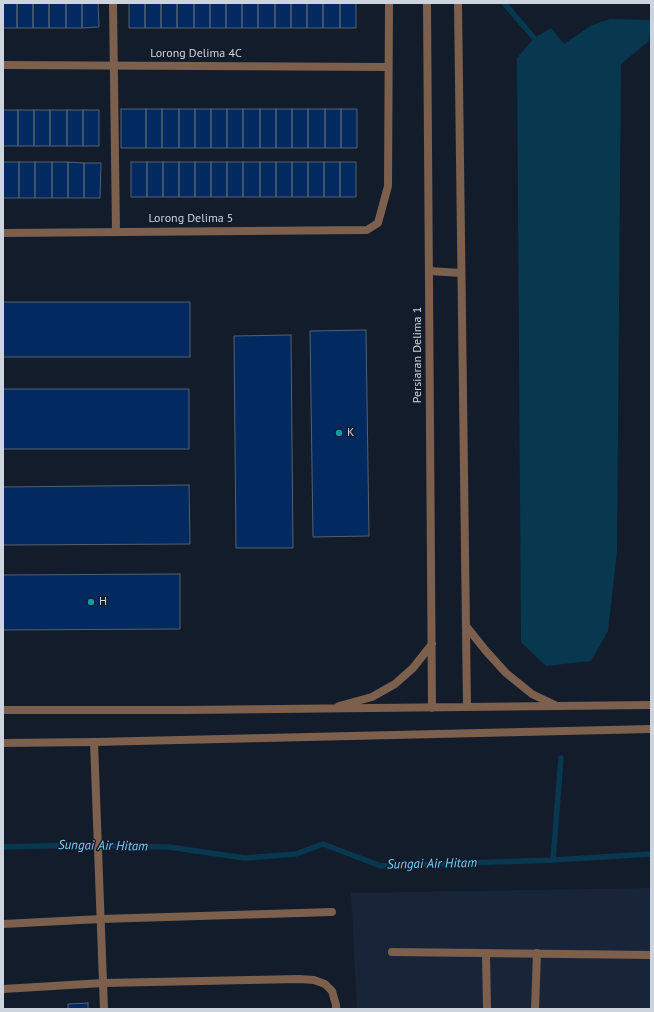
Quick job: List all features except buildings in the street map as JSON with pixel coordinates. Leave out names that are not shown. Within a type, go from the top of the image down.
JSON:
[{"type":"street","points":[[113,3],[116,232]]},
{"type":"street","points":[[388,67],[389,3]]},
{"type":"street","name":"Persiaran Delima 1","points":[[427,3],[432,708]]},
{"type":"street","points":[[458,3],[467,707]]},
{"type":"street","name":"Lorong Delima 4C","points":[[3,66],[388,67]]},
{"type":"street","name":"Lorong Delima 5","points":[[3,233],[367,230],[378,223],[388,186],[388,67]]},
{"type":"street","points":[[429,271],[461,273]]},
{"type":"street","points":[[466,626],[506,673],[532,694],[556,706]]},
{"type":"street","points":[[328,709],[372,697],[395,684],[413,668],[432,644]]},
{"type":"street","points":[[3,710],[328,709],[651,705]]},
{"type":"street","points":[[3,743],[651,729]]},
{"type":"street","points":[[94,742],[104,1009]]},
{"type":"street","points":[[3,924],[101,919],[332,912]]},
{"type":"street","points":[[392,952],[651,955]]},
{"type":"street","points":[[486,953],[488,1009]]},
{"type":"street","points":[[535,1009],[537,954]]},
{"type":"street","points":[[3,989],[103,983],[299,979],[314,980],[325,984],[332,992],[336,1009]]},
{"type":"shaded area","points":[[610,19],[651,20],[649,41],[621,64],[617,551],[608,631],[591,661],[546,666],[521,642],[517,58],[534,38],[551,28],[564,44],[592,25]]},
{"type":"shaded area","points":[[651,888],[651,1009],[357,1009],[351,893]]},
{"type":"waterway","points":[[504,3],[534,38]]},
{"type":"waterway","points":[[553,860],[561,758]]},
{"type":"waterway","name":"Sungai Air Hitam","points":[[3,847],[77,845],[169,847],[245,858],[296,854],[323,844],[381,866],[553,860],[651,854]]},
{"type":"place","name":"K","points":[[339,433]]},
{"type":"place","name":"H","points":[[91,602]]}]
